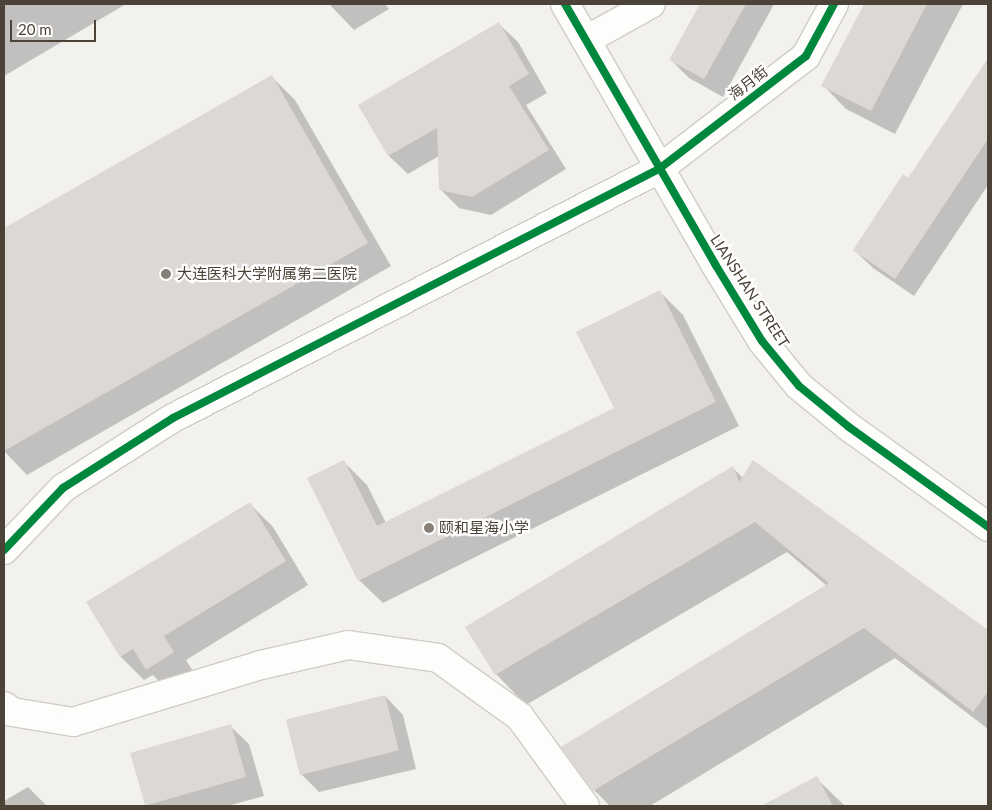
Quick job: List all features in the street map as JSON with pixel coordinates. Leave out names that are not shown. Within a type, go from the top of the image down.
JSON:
[{"type":"street","name":"LIANSHAN STREET","points":[[565,4],[659,169],[762,342],[799,386],[849,427],[988,527]]},
{"type":"street","points":[[586,40],[651,4]]},
{"type":"street","name":"海月街","points":[[4,550],[63,488],[173,418],[659,169],[806,56],[834,4]]},
{"type":"street","points":[[4,706],[12,712],[73,722],[261,665],[348,645],[438,658],[520,717],[585,806]]},
{"type":"building","points":[[700,4],[746,4],[704,79],[669,60]]},
{"type":"building","points":[[864,4],[927,4],[871,111],[821,86]]},
{"type":"building","points":[[499,22],[529,74],[509,86],[549,150],[472,197],[439,190],[437,128],[388,156],[358,105]]},
{"type":"building","points":[[988,58],[988,139],[895,279],[853,250],[903,174],[908,178]]},
{"type":"building","points":[[272,75],[368,243],[4,451],[4,228]]},
{"type":"building","points":[[660,290],[716,402],[358,581],[307,478],[344,460],[377,526],[614,408],[576,332]]},
{"type":"building","points":[[753,460],[988,630],[988,692],[973,712],[864,628],[593,791],[561,747],[829,583],[755,522],[495,675],[465,627],[733,466],[739,482]]},
{"type":"building","points":[[250,502],[286,561],[164,636],[174,652],[146,670],[133,649],[120,657],[86,602]]},
{"type":"building","points":[[385,695],[399,750],[300,775],[286,720]]},
{"type":"building","points":[[231,724],[246,777],[145,806],[130,753]]},
{"type":"building","points":[[817,776],[833,806],[761,806]]},
{"type":"cycle path","points":[[565,4],[715,264],[762,341],[799,386],[849,427],[988,527]]},
{"type":"cycle path","points":[[4,550],[63,488],[173,418],[659,169],[806,56],[834,4]]},
{"type":"place","name":"大连医科大学附属第二医院","points":[[166,274]]},
{"type":"place","name":"颐和星海小学","points":[[429,528]]}]
